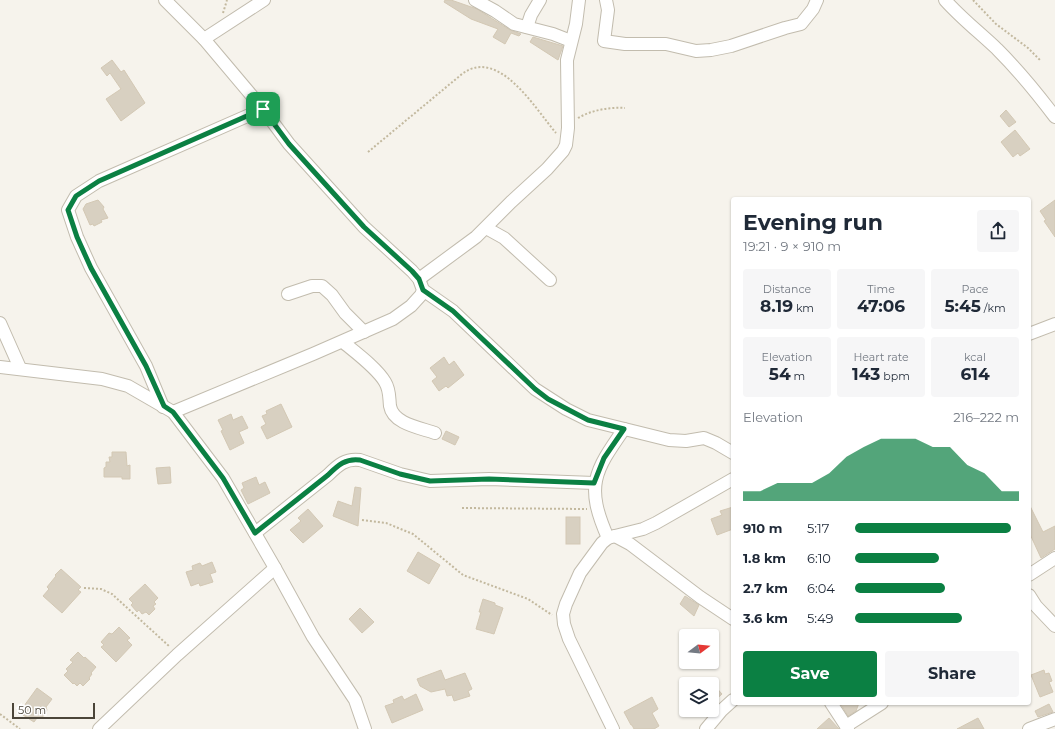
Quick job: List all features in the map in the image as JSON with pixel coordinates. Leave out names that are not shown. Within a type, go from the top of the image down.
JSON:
[{"type":"street","points":[[166,0],[204,39],[263,109],[289,144],[364,227],[412,271],[421,285],[453,311],[535,389],[548,399],[588,420],[669,440],[686,441],[704,438],[716,442],[731,452]]},
{"type":"street","points":[[204,39],[264,0]]},
{"type":"street","points":[[475,0],[495,11],[510,22],[571,41]]},
{"type":"street","points":[[528,27],[531,15],[540,0]]},
{"type":"street","points":[[168,409],[343,342],[393,319],[406,311],[418,298],[421,285],[438,264],[469,243],[486,228],[511,202],[547,169],[563,151],[566,145],[568,128],[566,69],[576,24],[579,0]]},
{"type":"street","points":[[606,0],[608,10],[604,41],[625,44],[666,44],[696,51],[731,46],[801,24],[813,9],[817,0]]},
{"type":"street","points":[[945,0],[957,13],[997,49],[1032,87],[1055,117]]},
{"type":"street","points":[[263,109],[99,181],[76,196],[68,210],[77,237],[91,268],[146,366],[168,409],[223,478],[313,637],[355,700],[365,729]]},
{"type":"street","points":[[486,228],[504,238],[550,280]]},
{"type":"street","points":[[288,294],[312,286],[322,286],[332,295],[345,313],[364,332]]},
{"type":"street","points":[[0,323],[20,368]]},
{"type":"street","points":[[1031,333],[1055,324]]},
{"type":"street","points":[[343,342],[382,377],[388,386],[391,408],[396,416],[411,425],[435,433]]},
{"type":"street","points":[[0,367],[20,368],[102,379],[128,386],[168,409]]},
{"type":"street","points":[[624,429],[604,458],[594,483],[598,509],[611,537],[630,544],[700,597],[731,618]]},
{"type":"street","points":[[255,533],[328,475],[337,466],[352,459],[360,460],[410,477],[430,481],[489,479],[594,483]]},
{"type":"street","points":[[613,729],[569,639],[564,624],[563,614],[575,583],[594,552],[611,537],[638,530],[656,523],[731,480]]},
{"type":"street","points":[[1031,574],[1055,558]]},
{"type":"street","points":[[99,729],[177,655],[275,568]]},
{"type":"street","points":[[1032,608],[1055,626]]},
{"type":"street","points":[[706,729],[731,702]]},
{"type":"street","points":[[832,705],[847,728],[879,705]]},
{"type":"street","points":[[1029,729],[1052,723]]},
{"type":"path","points":[[973,0],[996,24],[1028,48],[1040,60]]},
{"type":"path","points":[[368,152],[462,74],[471,68],[479,66],[500,73],[512,81],[566,145]]},
{"type":"path","points":[[568,128],[576,120],[588,114],[610,108],[625,108]]},
{"type":"path","points":[[462,508],[598,509]]},
{"type":"path","points":[[362,520],[386,523],[412,534],[463,575],[528,599],[564,624]]},
{"type":"path","points":[[84,588],[101,589],[112,594],[177,655]]},
{"type":"path","points":[[0,714],[20,729]]},
{"type":"building","points":[[445,0],[451,0],[477,9],[510,30],[521,34],[519,36],[511,33],[505,44],[493,37],[498,29],[471,19],[444,2]]},
{"type":"building","points":[[533,37],[563,46],[558,60],[530,42]]},
{"type":"building","points":[[112,60],[121,72],[124,70],[145,103],[121,121],[106,99],[121,89],[110,73],[107,76],[101,68]]},
{"type":"building","points":[[1006,110],[1016,122],[1009,127],[1000,116]]},
{"type":"building","points":[[1015,130],[1030,149],[1020,156],[1018,153],[1013,157],[1001,142]]},
{"type":"building","points":[[98,200],[104,207],[103,209],[108,218],[101,220],[102,222],[94,226],[93,224],[90,225],[83,209],[86,204]]},
{"type":"building","points":[[1055,200],[1055,237],[1044,221],[1046,220],[1040,211]]},
{"type":"building","points":[[444,357],[449,365],[454,361],[464,375],[448,388],[446,386],[439,391],[432,381],[437,377],[430,368]]},
{"type":"building","points":[[281,404],[292,427],[267,439],[261,427],[266,424],[262,416],[267,414],[266,411]]},
{"type":"building","points":[[231,414],[233,420],[242,416],[248,428],[239,432],[244,443],[230,450],[221,431],[223,430],[218,420]]},
{"type":"building","points":[[446,431],[459,437],[455,445],[442,439]]},
{"type":"building","points":[[112,452],[126,452],[127,466],[130,465],[130,479],[122,479],[122,477],[104,477],[104,468],[106,467],[106,462],[110,462],[109,457],[112,457]]},
{"type":"building","points":[[170,467],[171,483],[158,484],[156,468]]},
{"type":"building","points":[[256,477],[259,485],[265,482],[270,493],[248,504],[241,490],[244,488],[242,483]]},
{"type":"building","points":[[355,487],[361,488],[358,526],[333,516],[338,501],[352,506]]},
{"type":"building","points":[[731,508],[731,530],[717,535],[711,519],[722,515],[720,511]]},
{"type":"building","points":[[1031,508],[1043,532],[1055,526],[1055,549],[1041,558],[1031,536]]},
{"type":"building","points":[[308,509],[323,526],[303,543],[290,530],[301,521],[298,518]]},
{"type":"building","points":[[566,517],[580,517],[580,544],[566,544]]},
{"type":"building","points":[[418,552],[440,565],[429,584],[407,571]]},
{"type":"building","points":[[212,562],[216,572],[210,574],[213,582],[200,586],[199,583],[191,586],[186,572],[193,570],[192,566],[200,563],[202,566]]},
{"type":"building","points":[[61,569],[81,587],[78,590],[81,592],[62,613],[43,596],[49,589],[47,587],[56,576],[55,575]]},
{"type":"building","points":[[145,584],[158,598],[154,602],[156,604],[153,606],[155,609],[149,615],[146,612],[142,614],[139,610],[137,612],[131,605],[133,603],[129,599]]},
{"type":"building","points":[[685,596],[699,605],[694,616],[680,604]]},
{"type":"building","points":[[483,599],[495,603],[495,605],[503,608],[494,634],[476,629]]},
{"type":"building","points":[[360,608],[374,622],[362,633],[349,619]]},
{"type":"building","points":[[119,627],[130,638],[127,640],[132,645],[116,662],[101,647],[104,645],[101,642],[109,633],[112,634]]},
{"type":"building","points":[[78,652],[96,667],[91,673],[90,679],[83,686],[80,683],[77,686],[74,683],[73,684],[64,675],[68,671],[66,669],[73,662],[70,660]]},
{"type":"building","points":[[441,670],[445,680],[465,673],[472,689],[468,691],[470,696],[454,701],[452,695],[447,696],[445,689],[431,692],[420,686],[417,679]]},
{"type":"building","points":[[1044,670],[1045,674],[1049,673],[1052,681],[1049,682],[1053,692],[1040,697],[1031,675]]},
{"type":"building","points":[[37,688],[52,699],[46,707],[47,710],[42,718],[37,718],[34,722],[21,712]]},
{"type":"building","points":[[416,694],[423,710],[392,723],[385,706],[394,703],[393,700],[402,696],[404,700]]},
{"type":"building","points":[[652,697],[658,709],[652,713],[659,726],[654,729],[634,729],[624,712]]},
{"type":"building","points":[[1049,704],[1053,712],[1038,717],[1035,711]]},
{"type":"building","points":[[841,705],[858,705],[856,711],[848,716]]},
{"type":"building","points":[[829,718],[839,729],[817,729]]},
{"type":"building","points":[[978,718],[984,729],[957,729]]},
{"type":"route","points":[[263,109],[289,144],[364,227],[412,271],[419,279],[423,290],[453,311],[535,389],[548,399],[588,420],[624,429],[604,458],[594,483],[489,479],[456,482],[430,481],[416,479],[360,460],[352,459],[342,462],[328,475],[255,533],[223,478],[173,412],[164,406],[146,366],[91,268],[77,237],[68,210],[76,196],[99,181],[263,109]]}]
